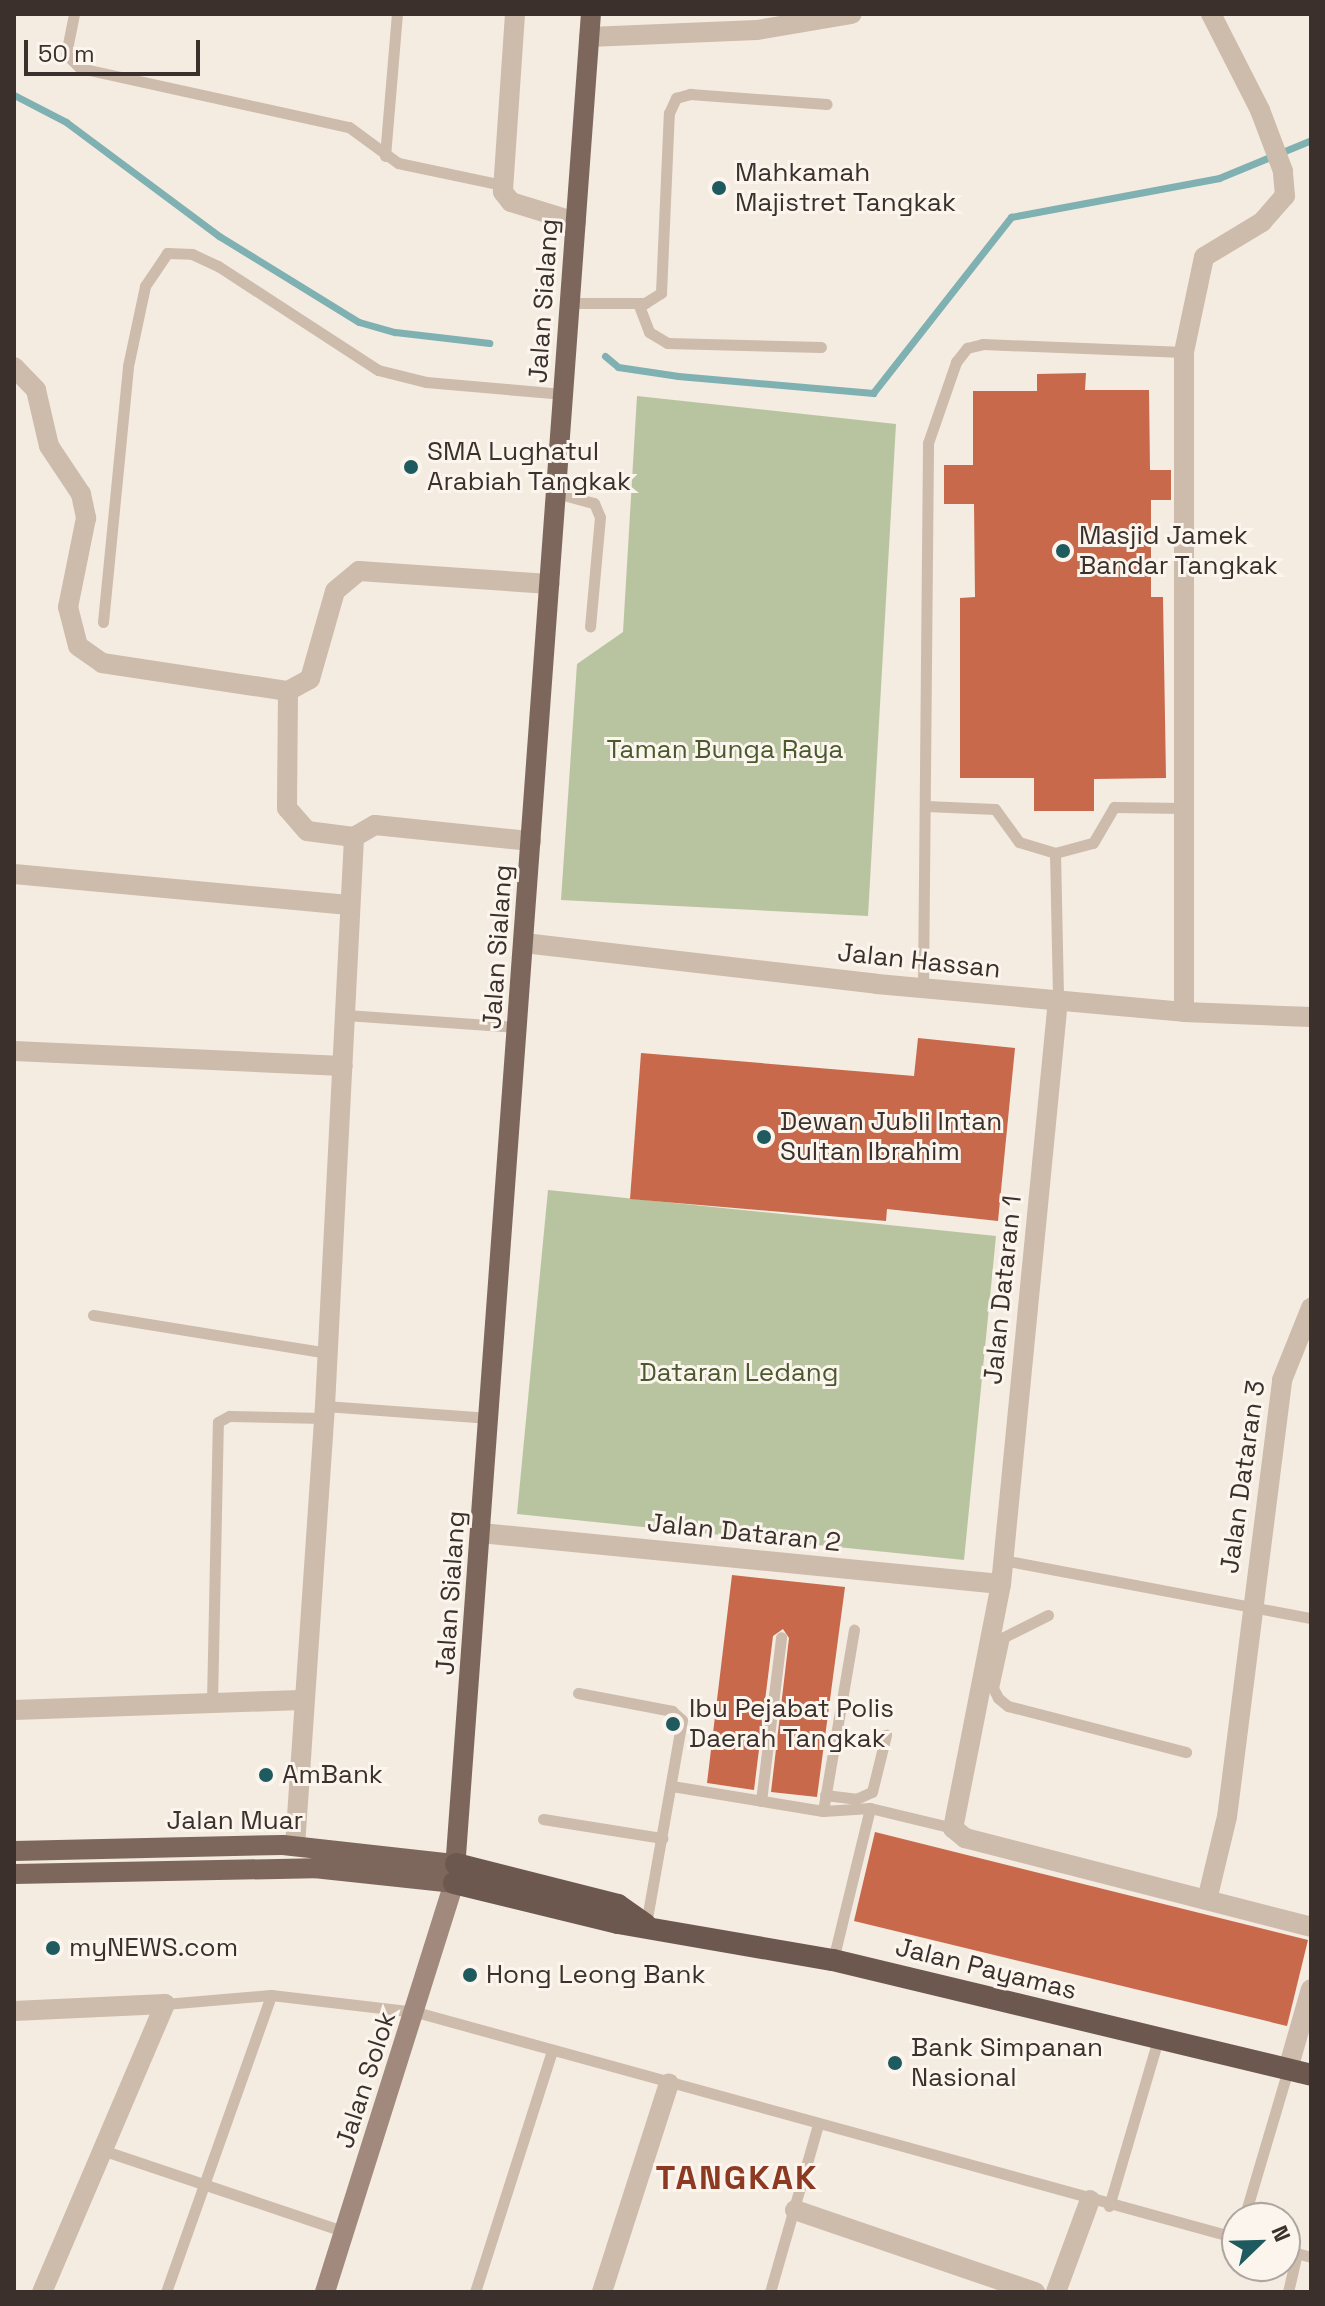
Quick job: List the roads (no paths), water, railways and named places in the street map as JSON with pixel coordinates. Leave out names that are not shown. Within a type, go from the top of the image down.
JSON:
[{"type":"highway","name":"Jalan Payamas","points":[[455,1874],[618,1923],[646,1924],[833,1960],[1311,2075]]},
{"type":"main road","name":"Jalan Sialang","points":[[455,1874],[591,14]]},
{"type":"main road","name":"Jalan Muar","points":[[14,1851],[295,1846],[455,1874]]},
{"type":"main road","name":"Jalan Muar","points":[[14,1874],[314,1868],[455,1874]]},
{"type":"main road","name":"Jalan Solok","points":[[325,2292],[416,2012],[455,1874]]},
{"type":"street","points":[[515,14],[502,185],[511,202],[576,222]]},
{"type":"street","points":[[589,37],[757,30],[819,17],[852,14]]},
{"type":"street","points":[[1184,1012],[1184,352],[1204,257],[1275,212],[1285,196],[1283,171],[1211,14]]},
{"type":"street","points":[[14,367],[36,390],[43,431],[85,509],[68,607],[78,646],[87,656],[117,667],[288,691],[310,679],[335,591],[359,571],[550,584]]},
{"type":"street","points":[[288,691],[287,808],[307,831],[354,837],[375,825],[531,841]]},
{"type":"street","points":[[295,1846],[302,1700],[325,1412],[354,837]]},
{"type":"street","points":[[14,874],[349,905]]},
{"type":"street","name":"Jalan Hassan","points":[[524,943],[923,988],[1184,1012],[1311,1017]]},
{"type":"street","name":"Jalan Dataran 1","points":[[953,1828],[1001,1584],[1058,1000]]},
{"type":"street","points":[[14,1051],[343,1066]]},
{"type":"street","name":"Jalan Dataran 3","points":[[1207,1900],[1227,1817],[1250,1609],[1282,1380],[1311,1308]]},
{"type":"street","name":"Jalan Dataran 2","points":[[481,1533],[1001,1584]]},
{"type":"street","points":[[14,1710],[302,1700]]},
{"type":"street","points":[[953,1828],[965,1838],[1311,1927]]},
{"type":"street","points":[[1288,2069],[1311,1989]]},
{"type":"street","points":[[14,2011],[165,2004],[105,2151],[42,2292]]},
{"type":"street","points":[[602,2292],[669,2083]]},
{"type":"street","points":[[1056,2292],[1099,2203]]},
{"type":"street","points":[[795,2210],[1035,2292]]},
{"type":"lane","points":[[74,14],[66,54],[74,65],[349,127],[385,156],[502,185]]},
{"type":"lane","points":[[385,156],[397,14]]},
{"type":"lane","points":[[570,303],[638,303],[657,298],[663,287],[669,113],[676,98],[690,94],[827,104]]},
{"type":"lane","points":[[103,622],[128,366],[145,286],[167,253],[192,254],[218,266],[378,370],[426,382],[564,394]]},
{"type":"lane","points":[[638,303],[649,332],[667,343],[821,347]]},
{"type":"lane","points":[[923,988],[928,443],[960,354],[983,344],[1184,352]]},
{"type":"lane","points":[[556,493],[594,503],[600,517],[590,627]]},
{"type":"lane","points":[[926,806],[995,809],[1019,842],[1055,853],[1093,843],[1114,807],[1183,808]]},
{"type":"lane","points":[[1055,853],[1058,1000]]},
{"type":"lane","points":[[346,1015],[518,1027]]},
{"type":"lane","points":[[93,1315],[328,1353]]},
{"type":"lane","points":[[212,1703],[218,1422],[229,1416],[325,1412],[490,1418]]},
{"type":"lane","points":[[1003,1560],[1224,1600],[1250,1609],[1311,1618]]},
{"type":"lane","points":[[1048,1615],[1004,1637],[993,1688],[998,1698],[1008,1706],[1186,1752]]},
{"type":"lane","points":[[823,1811],[854,1630]]},
{"type":"lane","points":[[761,1801],[781,1637]]},
{"type":"lane","points":[[578,1693],[678,1714],[683,1727],[646,1924]]},
{"type":"lane","points":[[825,1795],[856,1799],[872,1792],[886,1735]]},
{"type":"lane","points":[[672,1786],[823,1811],[870,1808],[953,1828]]},
{"type":"lane","points":[[833,1960],[870,1808]]},
{"type":"lane","points":[[543,1819],[662,1838]]},
{"type":"lane","points":[[166,2292],[271,1995]]},
{"type":"lane","points":[[165,2004],[271,1995],[416,2012],[1099,2203],[1221,2234]]},
{"type":"lane","points":[[1099,2203],[1158,2040]]},
{"type":"lane","points":[[475,2292],[552,2050]]},
{"type":"lane","points":[[1249,2202],[1288,2069]]},
{"type":"lane","points":[[770,2292],[818,2125]]},
{"type":"lane","points":[[105,2151],[345,2232]]},
{"type":"waterway","points":[[14,95],[66,122],[219,236],[359,322],[395,332],[489,343]]},
{"type":"waterway","points":[[605,356],[618,367],[678,376],[873,393],[1011,217],[1219,178],[1311,140]]},
{"type":"place","name":"Mahkamah Majistret Tangkak","points":[[719,188]]},
{"type":"place","name":"SMA Lughatul Arabiah Tangkak","points":[[411,467]]},
{"type":"place","name":"Masjid Jamek Bandar Tangkak","points":[[1063,551]]},
{"type":"place","name":"Dewan Jubli Intan Sultan Ibrahim","points":[[764,1137]]},
{"type":"place","name":"Ibu Pejabat Polis Daerah Tangkak","points":[[673,1724]]},
{"type":"place","name":"AmBank","points":[[266,1775]]},
{"type":"place","name":"myNEWS.com","points":[[53,1948]]},
{"type":"place","name":"Hong Leong Bank","points":[[470,1975]]},
{"type":"place","name":"Bank Simpanan Nasional","points":[[895,2063]]},
{"type":"district","name":"TANGKAK","points":[[737,2178]]},
{"type":"park label","name":"Taman Bunga Raya","points":[[725,750]]},
{"type":"park label","name":"Dataran Ledang","points":[[739,1373]]}]
